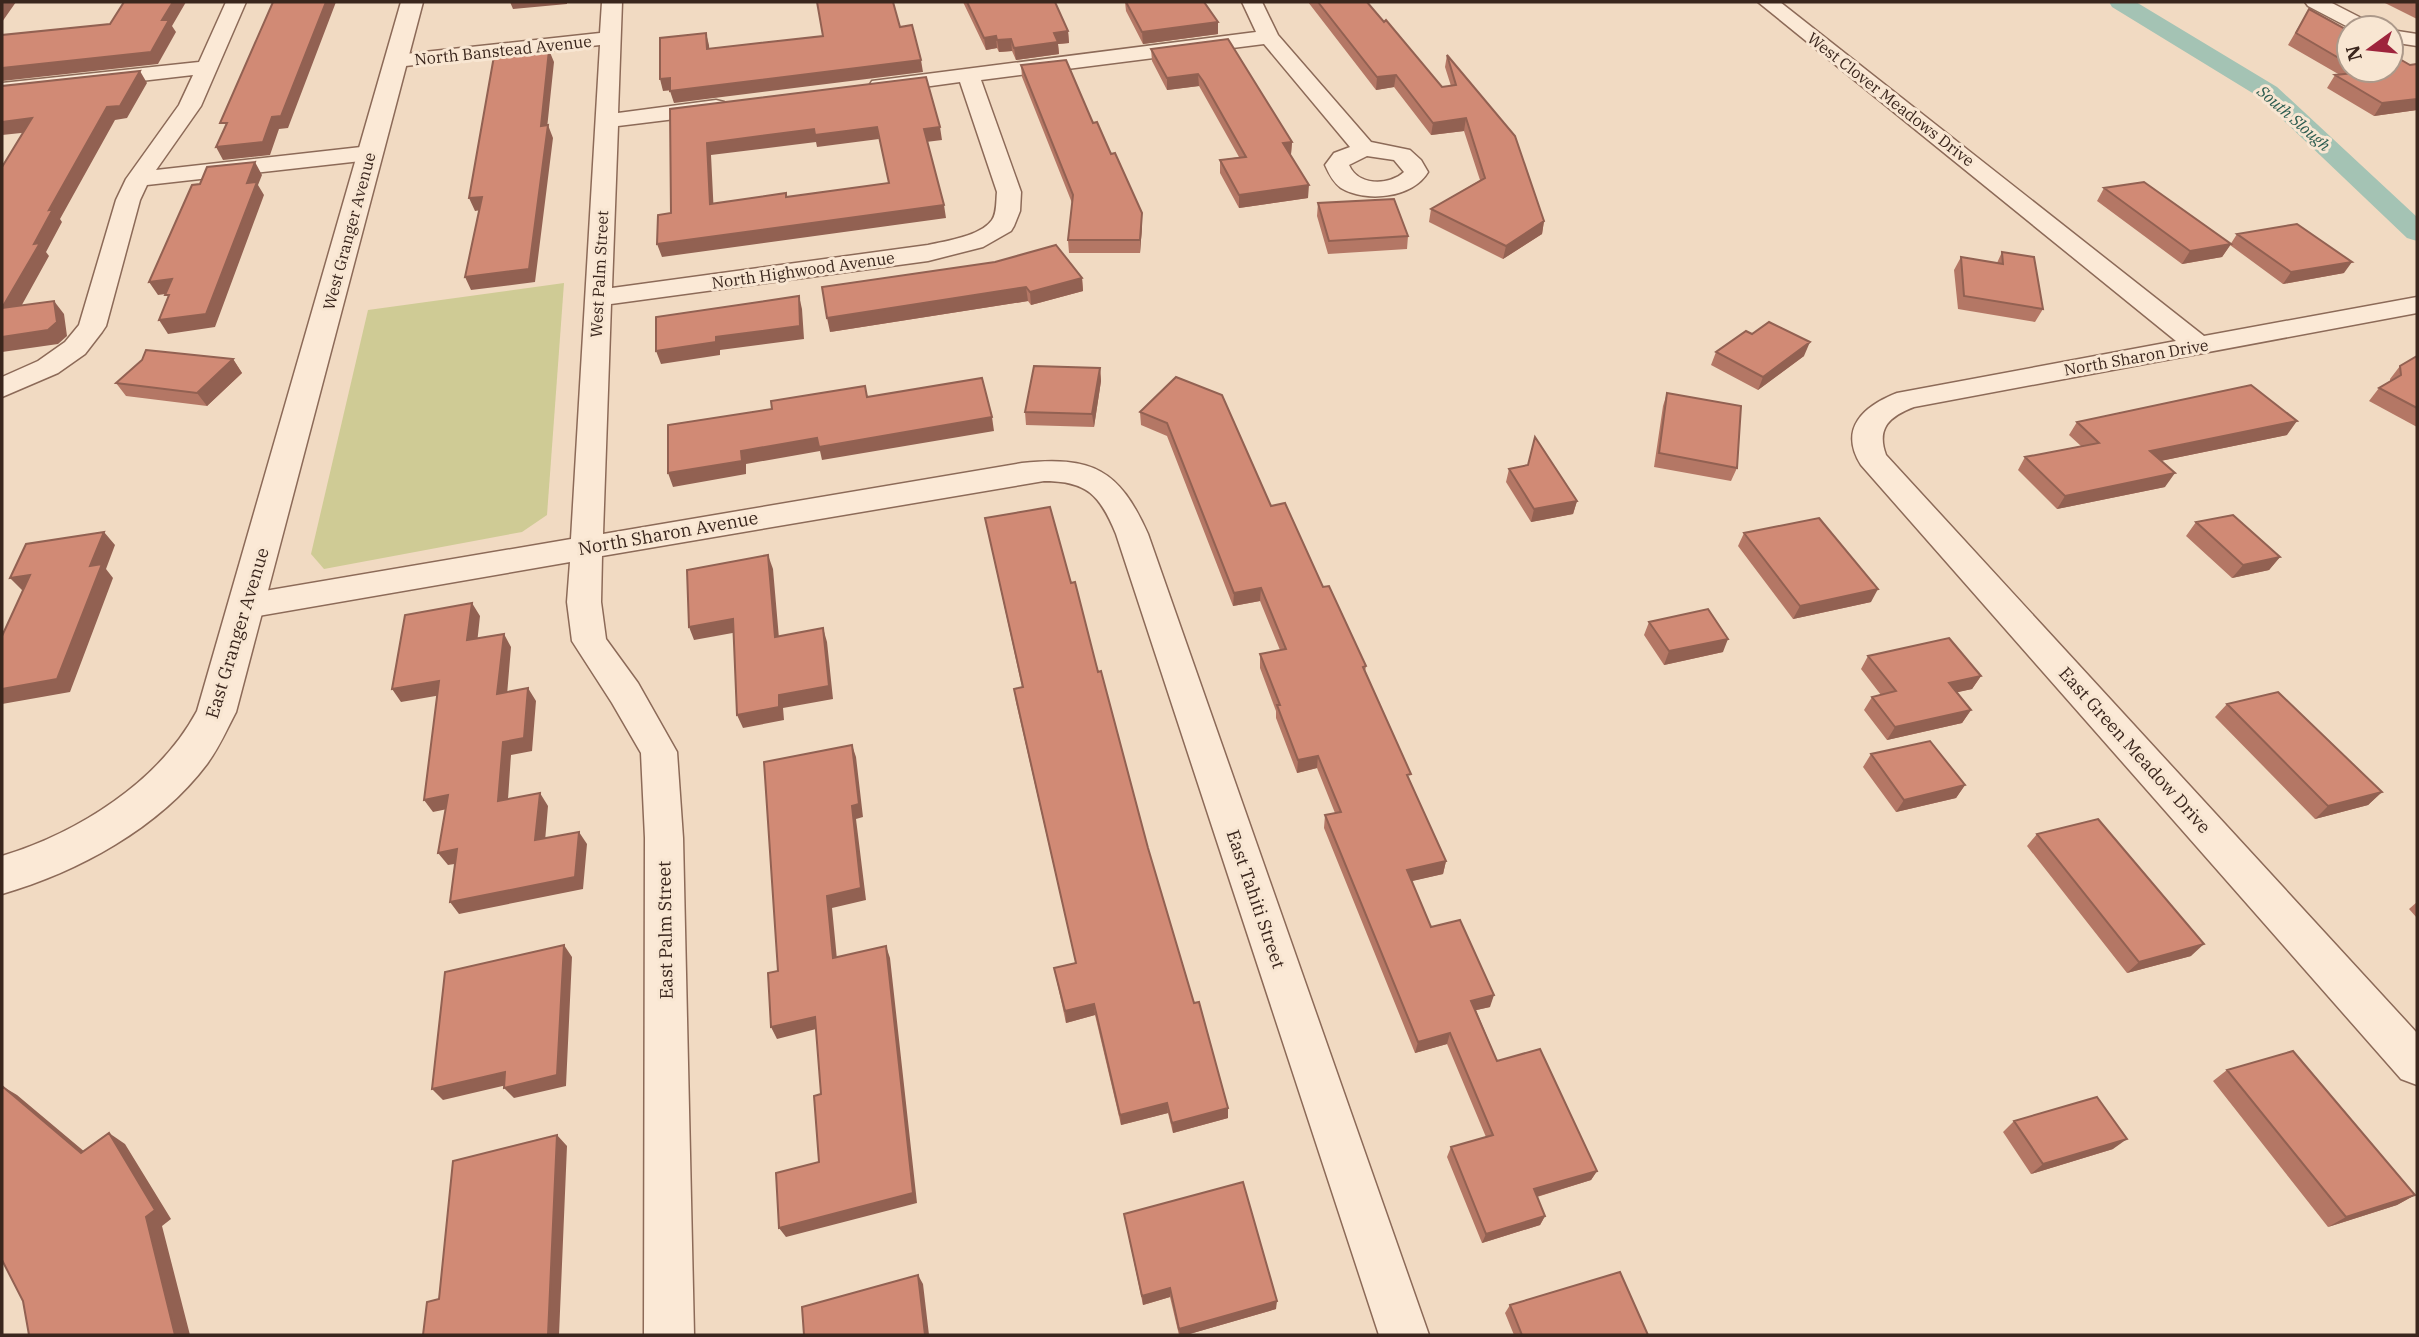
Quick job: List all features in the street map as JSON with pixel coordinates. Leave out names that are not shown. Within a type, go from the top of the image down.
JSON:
[{"type":"street","points":[[2,388],[48,367],[75,348],[92,326],[128,200],[138,179],[190,106],[236,2]]},
{"type":"street","name":"West Granger Avenue","points":[[287,460],[411,2]]},
{"type":"street","points":[[1252,2],[1269,37],[1364,149]]},
{"type":"street","name":"West Clover Meadows Drive","points":[[1768,2],[2198,345]]},
{"type":"street","points":[[2315,2],[2339,14]]},
{"type":"street","name":"North Banstead Avenue","points":[[397,54],[611,21]]},
{"type":"street","name":"West Palm Street","points":[[586,546],[611,21]]},
{"type":"street","points":[[861,89],[1269,37]]},
{"type":"street","points":[[2,90],[209,67]]},
{"type":"street","name":"North Highwood Avenue","points":[[598,298],[929,253],[974,242],[1002,226],[1008,211],[1009,192],[968,75]]},
{"type":"street","points":[[606,121],[740,104]]},
{"type":"street","points":[[138,179],[370,153]]},
{"type":"street","name":"North Sharon Drive","points":[[1866,429],[1884,408],[1907,399],[2417,305]]},
{"type":"street","name":"East Green Meadow Drive","points":[[1866,429],[1865,442],[1872,458],[2417,1064]]},
{"type":"street","name":"East Granger Avenue","points":[[2,875],[80,842],[156,791],[194,751],[216,712],[287,460]]},
{"type":"street","name":"North Sharon Avenue","points":[[247,606],[1023,472],[1042,470],[1089,476]]},
{"type":"street","name":"East Tahiti Street","points":[[1089,476],[1113,493],[1132,534],[1404,1335]]},
{"type":"street","name":"East Palm Street","points":[[586,546],[584,602],[589,641],[625,693],[659,752],[664,838],[669,1335]]},
{"type":"shaded area","points":[[564,283],[547,515],[522,532],[324,569],[311,554],[368,310]]},
{"type":"building","points":[[124,2],[173,2],[162,20],[169,20],[151,52],[2,68],[2,35],[110,24]]},
{"type":"building","points":[[273,2],[326,2],[281,116],[272,117],[263,142],[216,147],[227,123],[220,123]]},
{"type":"building","points":[[817,2],[893,2],[900,27],[912,25],[921,60],[670,91],[670,78],[660,79],[660,38],[706,33],[707,49],[823,36]]},
{"type":"building","points":[[967,2],[1055,2],[1068,31],[1054,33],[1058,42],[1014,48],[1011,39],[997,40],[996,36],[984,38]]},
{"type":"building","points":[[1126,2],[1204,2],[1218,22],[1142,32]]},
{"type":"building","points":[[1318,2],[1367,2],[1384,22],[1386,20],[1442,87],[1456,85],[1447,55],[1515,136],[1544,221],[1506,246],[1431,209],[1485,178],[1466,118],[1433,123],[1396,75],[1377,77]]},
{"type":"building","points":[[2309,9],[2335,23],[2335,56],[2296,33]]},
{"type":"building","points":[[1228,39],[1292,142],[1283,143],[1309,185],[1239,195],[1220,160],[1246,157],[1203,81],[1198,74],[1167,78],[1151,49]]},
{"type":"building","points":[[549,50],[541,126],[548,125],[529,269],[465,277],[482,197],[469,198],[494,56]]},
{"type":"building","points":[[1066,60],[1093,123],[1097,122],[1111,154],[1115,153],[1142,213],[1140,240],[1068,240],[1073,195],[1021,65]]},
{"type":"building","points":[[2405,62],[2417,64],[2417,99],[2382,103],[2350,84],[2405,84]]},
{"type":"building","points":[[140,71],[120,106],[107,107],[49,210],[53,209],[34,244],[40,243],[2,308],[2,167],[32,118],[2,122],[2,86]]},
{"type":"building","points":[[926,77],[940,127],[924,129],[944,205],[657,244],[658,215],[671,213],[670,109]],"holes":[[[877,127],[889,183],[710,204],[707,143],[814,129],[815,135]]]},
{"type":"building","points":[[255,162],[247,183],[257,182],[206,314],[159,320],[172,279],[149,282],[192,185],[200,184],[207,167]]},
{"type":"building","points":[[2144,182],[2231,244],[2190,251],[2104,188]]},
{"type":"building","points":[[1394,199],[1408,236],[1329,241],[1318,203]]},
{"type":"building","points":[[2297,224],[2352,262],[2291,272],[2237,234]]},
{"type":"building","points":[[1056,245],[1082,278],[1030,292],[1026,287],[827,318],[822,287],[995,262]]},
{"type":"building","points":[[2002,252],[2034,257],[2043,309],[1964,296],[1961,257],[2003,264]]},
{"type":"building","points":[[799,296],[800,326],[716,337],[716,342],[656,351],[656,317]]},
{"type":"building","points":[[54,301],[57,322],[48,330],[2,337],[2,308]]},
{"type":"building","points":[[1769,322],[1810,342],[1763,377],[1716,352],[1746,331],[1752,334]]},
{"type":"building","points":[[146,350],[233,359],[197,393],[116,383],[142,360]]},
{"type":"building","points":[[2417,356],[2417,408],[2379,388],[2401,375],[2400,366]]},
{"type":"building","points":[[1034,366],[1100,368],[1092,414],[1025,412]]},
{"type":"building","points":[[1176,377],[1222,395],[1271,506],[1285,503],[1323,587],[1329,586],[1366,666],[1363,667],[1411,774],[1407,775],[1446,861],[1407,870],[1431,927],[1460,920],[1494,995],[1471,1001],[1497,1061],[1540,1049],[1597,1171],[1534,1189],[1545,1216],[1486,1234],[1451,1147],[1493,1135],[1450,1033],[1418,1042],[1325,815],[1341,812],[1318,756],[1298,760],[1260,654],[1286,649],[1261,588],[1234,593],[1167,423],[1140,412]]},
{"type":"building","points":[[982,378],[992,417],[819,447],[817,438],[741,451],[742,461],[668,473],[668,425],[772,409],[771,401],[865,386],[867,397]]},
{"type":"building","points":[[2251,385],[2297,421],[2150,451],[2175,473],[2065,496],[2025,457],[2099,443],[2077,422]]},
{"type":"building","points":[[1667,393],[1741,406],[1737,468],[1659,453]]},
{"type":"building","points":[[1535,437],[1577,501],[1534,509],[1509,469],[1528,465]]},
{"type":"building","points":[[1050,507],[1071,583],[1075,582],[1098,672],[1101,671],[1148,848],[1194,1003],[1199,1002],[1228,1108],[1172,1123],[1167,1103],[1120,1115],[1094,1004],[1065,1011],[1054,968],[1076,963],[1014,689],[1023,687],[985,518]]},
{"type":"building","points":[[2233,515],[2280,557],[2243,565],[2196,522]]},
{"type":"building","points":[[1819,518],[1878,589],[1800,606],[1744,533]]},
{"type":"building","points":[[104,532],[90,566],[102,564],[57,679],[2,689],[2,636],[30,575],[10,578],[26,544]]},
{"type":"building","points":[[768,555],[775,637],[823,628],[829,686],[779,695],[779,707],[737,715],[733,619],[689,627],[687,570]]},
{"type":"building","points":[[472,603],[467,640],[504,634],[497,694],[528,688],[524,738],[503,742],[498,801],[540,793],[535,840],[579,832],[575,877],[450,902],[457,849],[438,853],[448,795],[424,800],[439,681],[392,689],[405,615]]},
{"type":"building","points":[[1708,609],[1728,639],[1669,651],[1649,622]]},
{"type":"building","points":[[1949,638],[1981,676],[1949,683],[1971,710],[1895,727],[1872,697],[1896,691],[1868,656]]},
{"type":"building","points":[[2278,692],[2382,792],[2328,806],[2227,704]]},
{"type":"building","points":[[1930,741],[1965,785],[1904,800],[1871,754]]},
{"type":"building","points":[[852,745],[859,804],[852,806],[861,888],[827,896],[833,958],[886,946],[913,1193],[779,1228],[776,1173],[819,1162],[814,1096],[821,1094],[815,1017],[771,1027],[768,973],[778,971],[764,762]]},
{"type":"building","points":[[2098,819],[2204,944],[2139,962],[2037,834]]},
{"type":"building","points":[[564,945],[557,1075],[504,1088],[505,1072],[432,1089],[445,972]]},
{"type":"building","points":[[2293,1051],[2415,1195],[2346,1217],[2227,1070]]},
{"type":"building","points":[[2,1086],[81,1153],[109,1133],[155,1210],[146,1217],[175,1335],[29,1335],[23,1301],[2,1260]]},
{"type":"building","points":[[2097,1097],[2127,1139],[2043,1164],[2014,1121]]},
{"type":"building","points":[[557,1135],[548,1335],[423,1335],[427,1302],[439,1299],[453,1161]]},
{"type":"building","points":[[1243,1182],[1277,1301],[1179,1329],[1170,1288],[1142,1296],[1124,1214]]},
{"type":"building","points":[[1620,1272],[1648,1335],[1522,1335],[1510,1305]]},
{"type":"building","points":[[918,1275],[925,1335],[804,1335],[802,1307]]},
{"type":"waterway","name":"South Slough","points":[[2120,2],[2268,92],[2417,232]]}]
